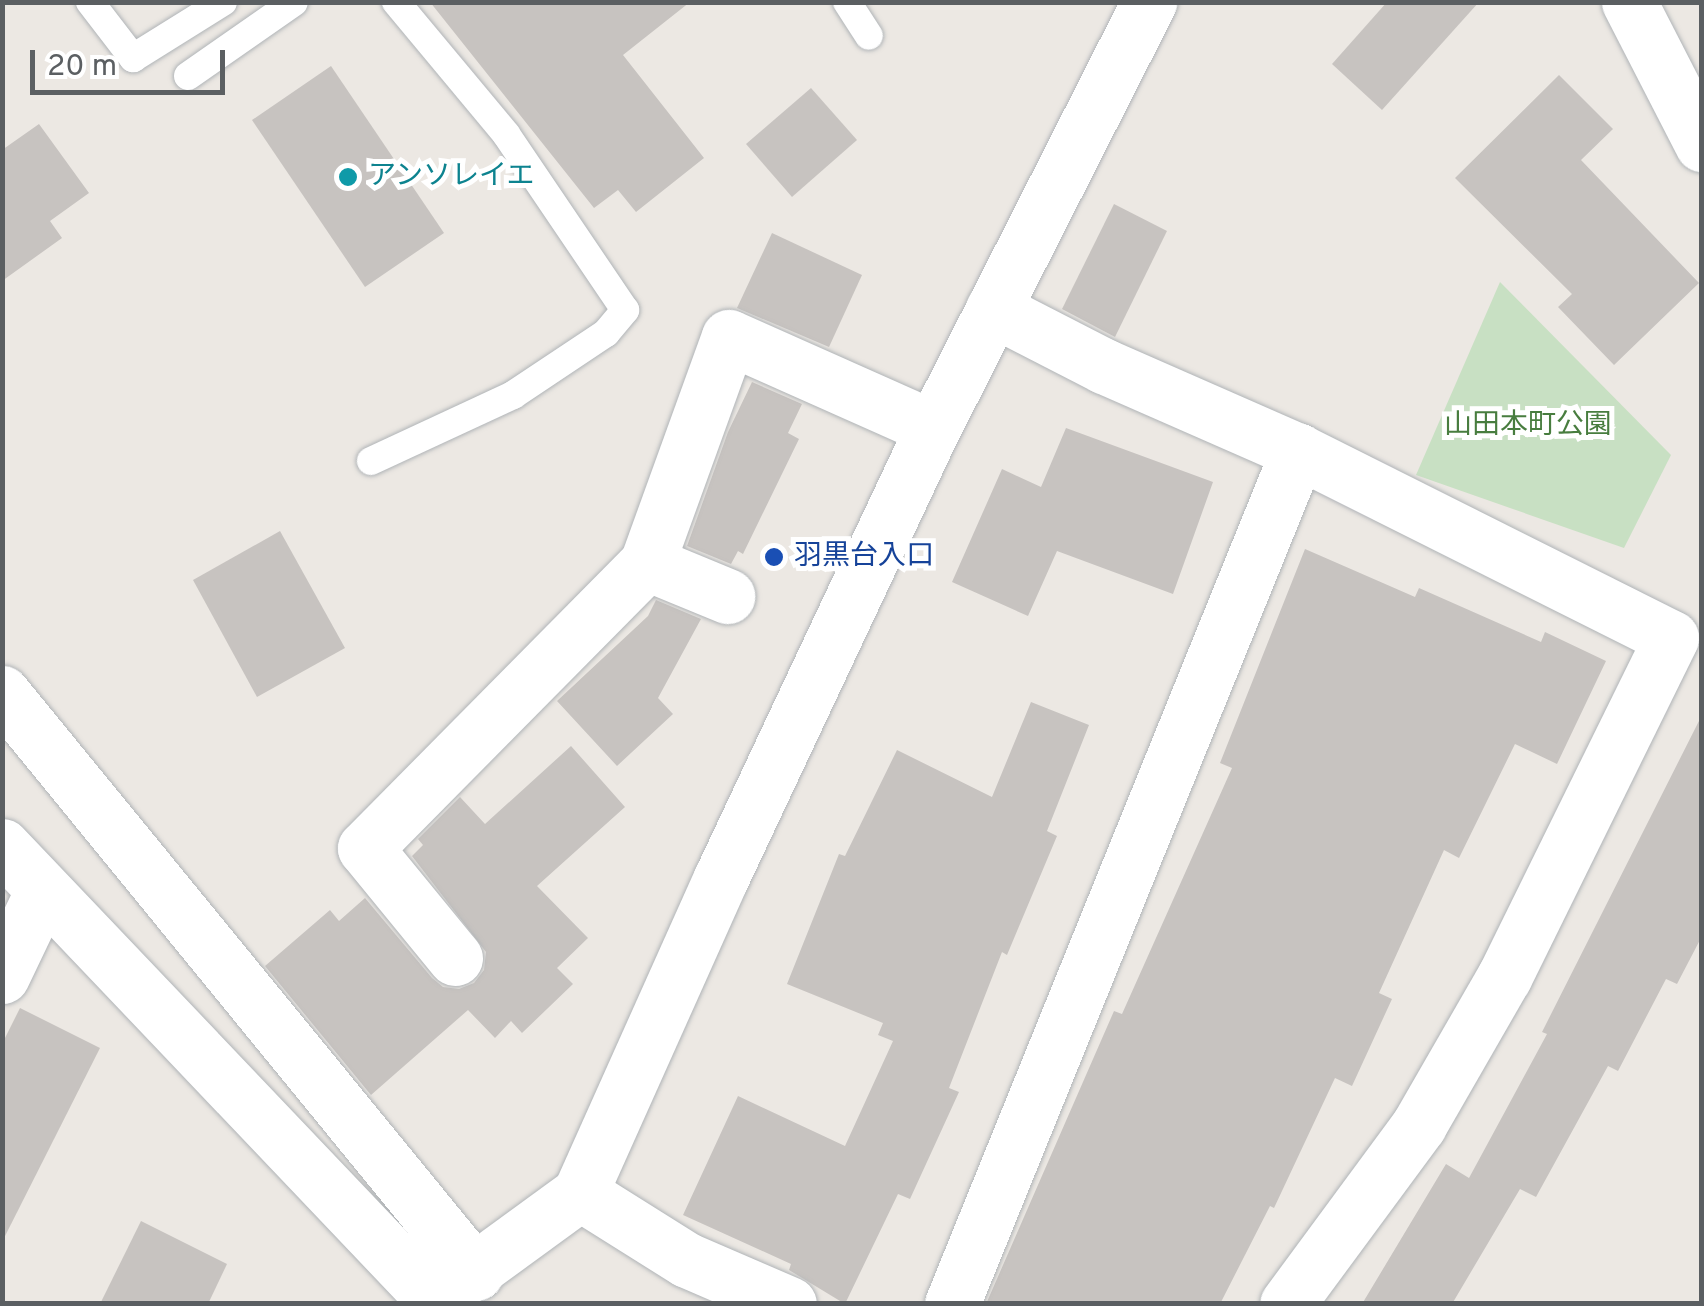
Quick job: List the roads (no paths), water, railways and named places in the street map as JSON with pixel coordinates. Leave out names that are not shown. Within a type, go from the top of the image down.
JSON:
[{"type":"street","points":[[458,1295],[580,1193],[720,878],[933,428],[1149,2]]},
{"type":"street","points":[[1629,2],[1702,144]]},
{"type":"street","points":[[993,309],[1104,366],[1298,451],[1671,638],[1504,977],[1419,1125],[1287,1304]]},
{"type":"street","points":[[454,958],[365,848],[647,563],[730,338],[933,428]]},
{"type":"street","points":[[952,1304],[1298,451]]},
{"type":"street","points":[[647,563],[727,596]]},
{"type":"street","points":[[2,692],[458,1295]]},
{"type":"street","points":[[2,846],[458,1295]]},
{"type":"street","points":[[2,976],[43,890]]},
{"type":"street","points":[[580,1193],[687,1260],[789,1304]]},
{"type":"lane","points":[[90,2],[133,58],[223,2]]},
{"type":"lane","points":[[188,76],[294,2]]},
{"type":"lane","points":[[371,461],[512,396],[606,333],[625,310],[506,134],[396,2]]},
{"type":"lane","points":[[847,2],[869,36]]},
{"type":"place","name":"アンソレイエ","points":[[348,177]]},
{"type":"place","name":"羽黒台入口","points":[[774,557]]},
{"type":"park label","name":"山田本町公園","points":[[1528,426]]}]
